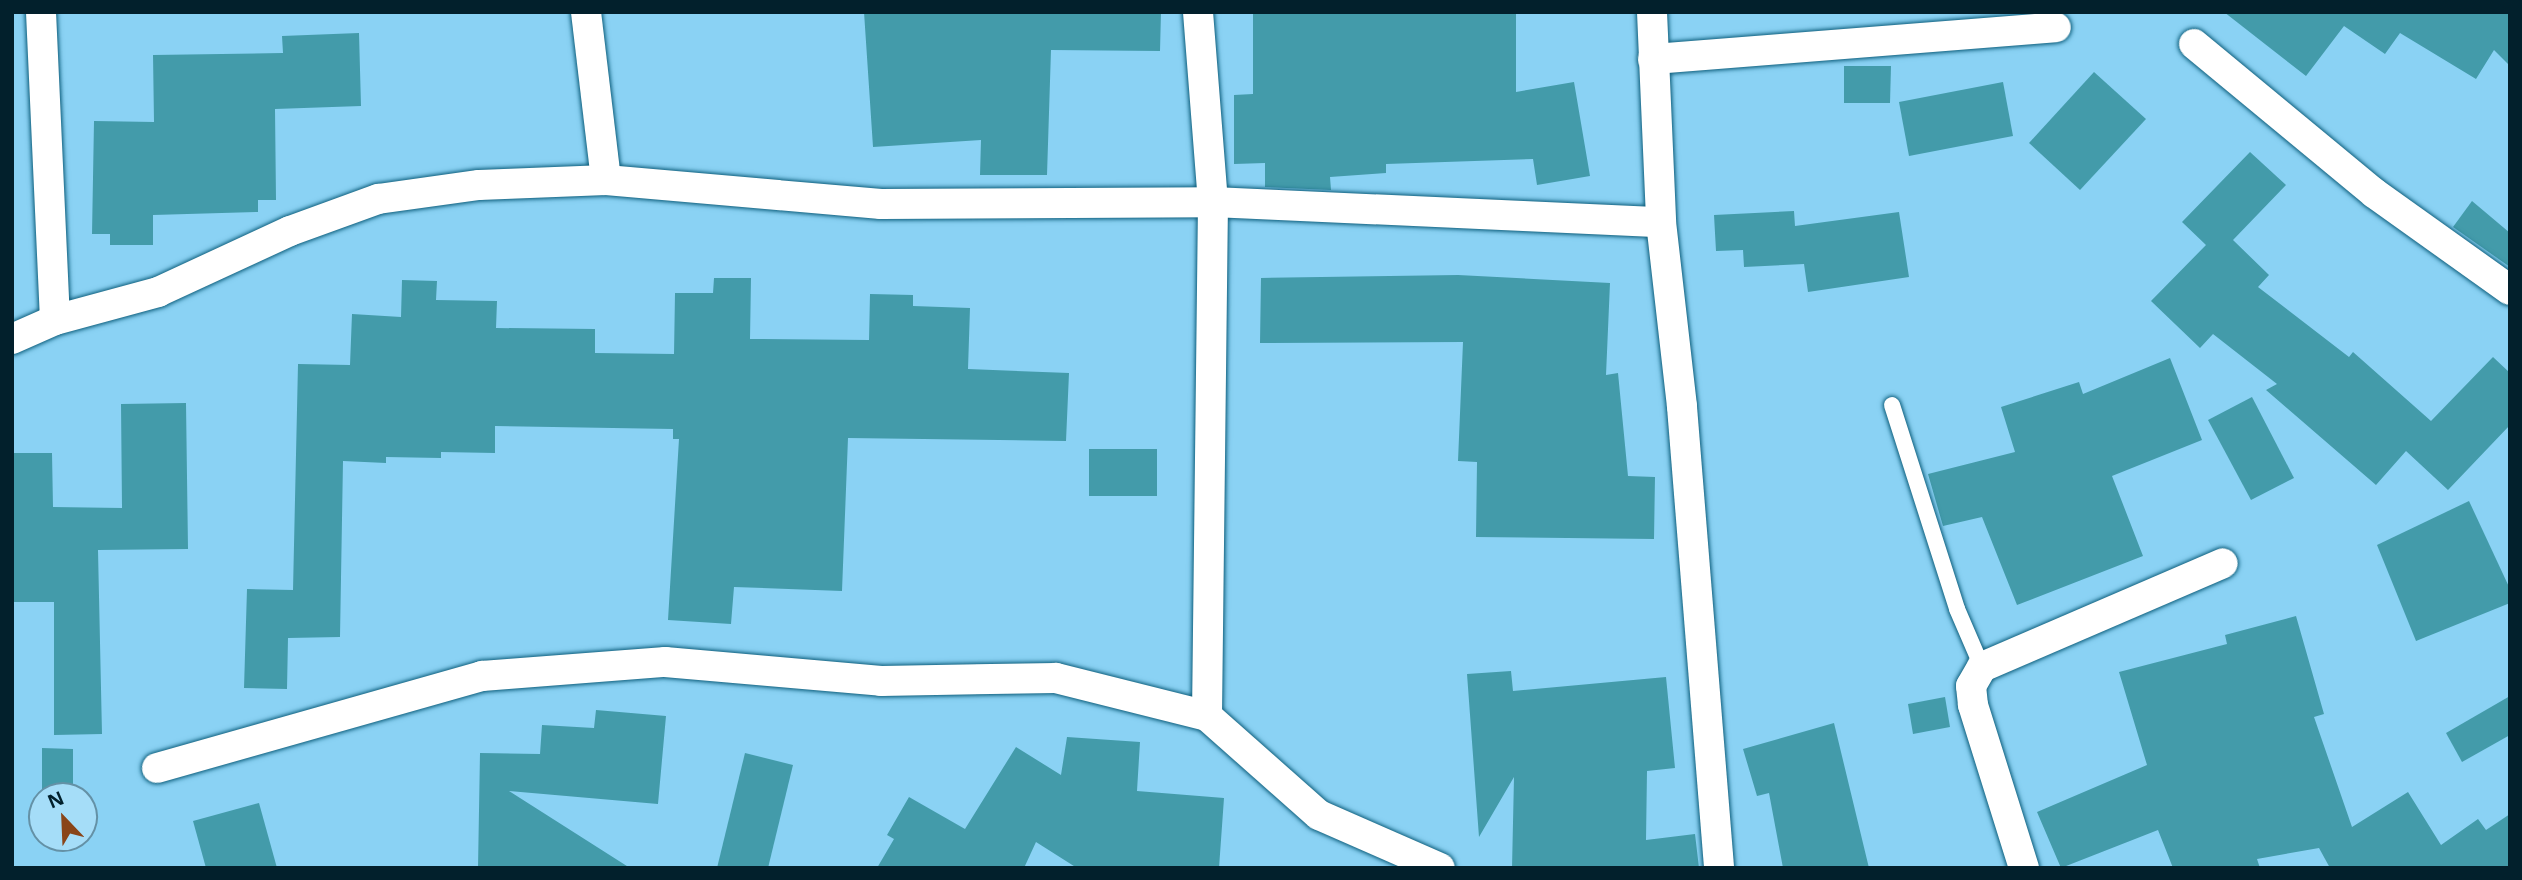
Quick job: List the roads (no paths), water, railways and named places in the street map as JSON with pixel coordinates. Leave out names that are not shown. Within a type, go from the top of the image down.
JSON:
[{"type":"street","points":[[41,12],[55,320]]},
{"type":"street","points":[[586,12],[606,180]]},
{"type":"street","points":[[1198,12],[1213,201],[1207,716]]},
{"type":"street","points":[[1652,12],[1661,222],[1682,407],[1719,868]]},
{"type":"street","points":[[1653,59],[2056,27]]},
{"type":"street","points":[[2194,44],[2374,193],[2510,290]]},
{"type":"street","points":[[12,339],[55,320],[158,292],[290,231],[377,199],[479,185],[606,180],[881,204],[1213,201],[1661,222]]},
{"type":"street","points":[[2024,868],[1973,705],[1972,686],[1982,667],[2223,563]]},
{"type":"street","points":[[157,768],[482,677],[665,662],[881,681],[1056,678],[1207,716],[1319,815],[1440,868]]},
{"type":"lane","points":[[1892,405],[1957,609],[1982,667]]}]
